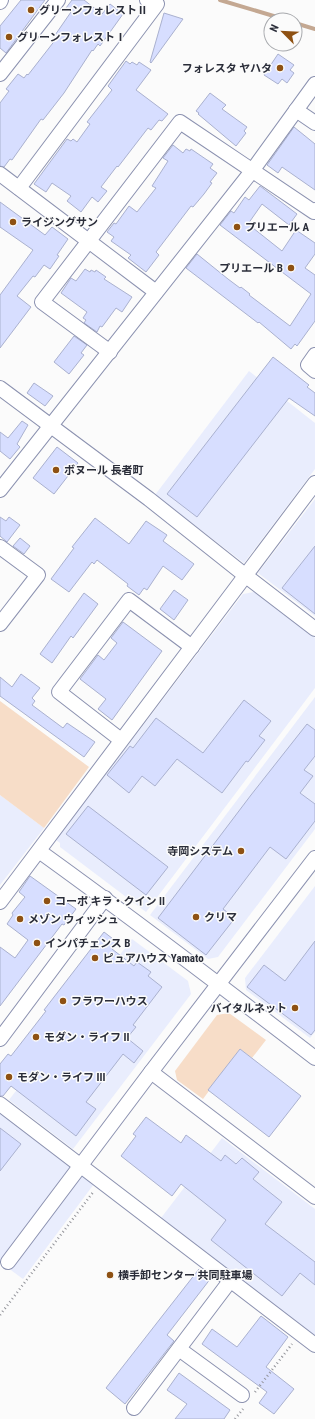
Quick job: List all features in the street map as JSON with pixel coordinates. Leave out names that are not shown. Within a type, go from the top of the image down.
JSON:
[{"type":"street","points":[[0,74],[58,0]]},
{"type":"street","points":[[19,188],[157,4],[147,0]]},
{"type":"street","points":[[0,490],[252,171],[315,84]]},
{"type":"street","points":[[296,110],[315,123]]},
{"type":"street","points":[[110,352],[42,302],[180,122],[314,212],[315,210]]},
{"type":"street","points":[[0,174],[156,292]]},
{"type":"street","points":[[315,355],[308,365],[315,371]]},
{"type":"street","points":[[0,388],[149,499],[315,629]]},
{"type":"street","points":[[0,902],[315,483]]},
{"type":"street","points":[[0,547],[38,575],[0,624]]},
{"type":"street","points":[[121,740],[59,692],[129,600],[192,647]]},
{"type":"street","points":[[39,851],[219,984],[315,1058]]},
{"type":"street","points":[[8,1262],[315,858]]},
{"type":"street","points":[[0,1039],[104,898]]},
{"type":"street","points":[[151,1072],[315,1197]]},
{"type":"street","points":[[0,1104],[315,1345]]},
{"type":"street","points":[[134,1408],[230,1281]]},
{"type":"street","points":[[179,1349],[247,1399]]},
{"type":"path","points":[[0,1315],[101,1182]]},
{"type":"path","points":[[235,1419],[247,1399],[300,1334]]},
{"type":"shaded area","points":[[249,371],[315,423],[315,469],[244,563],[155,495]]},
{"type":"shaded area","points":[[315,499],[315,616],[258,573]]},
{"type":"shaded area","points":[[254,592],[315,638],[315,688],[146,912],[60,847],[60,843],[56,840],[243,594]]},
{"type":"shaded area","points":[[315,697],[315,829],[218,957],[208,959],[150,915]]},
{"type":"shaded area","points":[[0,701],[89,767],[44,828],[0,795]]},
{"type":"shaded area","points":[[0,795],[44,828],[0,885]]},
{"type":"shaded area","points":[[315,886],[315,1032],[310,1038],[246,990],[245,978]]},
{"type":"shaded area","points":[[132,939],[188,981],[191,994],[73,1149],[9,1100]]},
{"type":"shaded area","points":[[229,1013],[266,1040],[252,1058],[240,1049],[203,1099],[177,1080],[175,1071],[217,1015]]},
{"type":"shaded area","points":[[0,1112],[94,1184],[23,1279],[0,1262]]},
{"type":"shaded area","points":[[222,1138],[315,1209],[315,1337],[161,1218]]},
{"type":"building","name":"グリーンフォレストⅠ","points":[[21,0],[45,0],[6,53],[0,48],[0,26]]},
{"type":"building","points":[[72,0],[84,0],[102,14],[110,4],[123,14],[100,46],[98,44],[93,51],[92,50],[64,93],[43,120],[41,119],[12,160],[10,159],[4,167],[0,166],[0,103],[9,91],[6,89],[18,74],[24,78],[27,74],[28,75],[56,39],[53,38],[71,12],[66,8]]},
{"type":"building","points":[[164,13],[183,19],[151,63],[150,62]]},
{"type":"building","name":"フォレスタ ヤハタ","points":[[278,54],[294,65],[290,70],[294,73],[287,83],[282,79],[278,84],[264,75]]},
{"type":"building","points":[[126,61],[130,64],[132,62],[137,65],[139,62],[151,70],[136,90],[168,114],[162,121],[159,120],[151,130],[148,128],[118,167],[117,166],[101,187],[107,191],[98,202],[92,197],[81,212],[67,201],[71,196],[52,183],[46,192],[34,184],[67,139],[71,141],[73,139],[77,142],[90,124],[87,122],[112,90],[108,86]]},
{"type":"building","points":[[210,93],[226,105],[222,109],[247,127],[244,131],[246,133],[236,146],[196,111]]},
{"type":"building","points":[[294,127],[315,144],[315,190],[282,167],[278,173],[267,165]]},
{"type":"building","points":[[173,145],[183,153],[186,149],[190,151],[191,149],[213,164],[210,168],[217,173],[210,182],[212,183],[204,194],[193,207],[191,206],[156,252],[159,255],[146,272],[128,258],[131,255],[111,241],[114,237],[107,232],[114,223],[116,224],[129,206],[137,212],[156,188],[152,186],[168,161],[163,158]]},
{"type":"building","points":[[260,186],[297,214],[289,225],[262,204],[248,224],[282,251],[296,230],[315,243],[315,254],[305,268],[315,275],[315,321],[297,346],[295,344],[291,349],[259,322],[258,323],[186,268],[197,254],[290,326],[311,294],[220,225],[231,211],[234,213],[245,197],[249,200]]},
{"type":"building","points":[[0,202],[45,235],[52,227],[68,239],[57,255],[59,256],[50,269],[44,265],[17,296],[31,307],[0,348],[0,295],[33,250],[0,227]]},
{"type":"building","points":[[85,269],[90,272],[91,270],[95,272],[96,270],[106,277],[104,279],[132,297],[122,312],[116,308],[102,327],[100,326],[97,332],[84,323],[86,320],[83,318],[87,312],[61,293],[71,278],[76,281]]},
{"type":"building","points":[[74,336],[87,345],[81,353],[84,355],[69,374],[54,362]]},
{"type":"building","points":[[273,357],[309,385],[307,387],[315,393],[315,416],[289,398],[197,517],[167,494]]},
{"type":"building","points":[[34,383],[53,396],[45,406],[27,393]]},
{"type":"building","points":[[22,421],[28,425],[17,444],[20,447],[10,459],[0,451],[0,432],[8,438]]},
{"type":"building","name":"ボヌール 長者町","points":[[57,447],[78,463],[54,494],[33,478]]},
{"type":"building","points":[[0,517],[6,521],[9,517],[20,525],[7,542],[0,536]]},
{"type":"building","points":[[95,518],[129,544],[146,521],[167,535],[163,541],[194,564],[182,580],[163,566],[147,590],[144,588],[139,595],[127,586],[128,584],[97,560],[94,564],[92,562],[69,592],[51,579],[74,548],[72,547]]},
{"type":"building","points":[[20,538],[30,546],[24,554],[13,546]]},
{"type":"building","points":[[315,546],[315,614],[282,588]]},
{"type":"building","points":[[174,590],[188,600],[174,620],[160,609]]},
{"type":"building","points":[[84,593],[98,604],[73,638],[71,636],[52,663],[40,654]]},
{"type":"building","points":[[123,622],[162,651],[112,720],[98,709],[106,699],[80,679],[98,655],[104,660],[117,643],[111,638]]},
{"type":"building","points":[[21,674],[40,688],[32,698],[35,701],[32,705],[63,728],[67,723],[95,742],[84,757],[0,696],[0,677],[12,687]]},
{"type":"building","points":[[244,700],[271,721],[259,736],[265,740],[248,762],[246,761],[222,793],[177,759],[155,786],[142,776],[129,793],[107,775],[130,746],[133,748],[156,718],[203,753]]},
{"type":"building","points":[[307,724],[315,730],[315,756],[304,770],[313,776],[300,793],[315,804],[315,821],[286,859],[270,847],[223,909],[235,918],[206,955],[158,918]]},
{"type":"building","points":[[88,806],[168,867],[146,895],[66,834]]},
{"type":"building","points":[[30,876],[76,909],[64,925],[62,924],[0,1006],[0,947],[15,958],[28,940],[7,924],[13,915],[12,913],[25,897],[19,892]]},
{"type":"building","points":[[104,932],[117,942],[112,949],[134,966],[137,962],[151,972],[148,976],[162,987],[133,1025],[136,1027],[127,1038],[143,1051],[134,1063],[123,1054],[86,1102],[96,1109],[76,1136],[11,1086],[3,1096],[0,1096],[0,1064],[8,1054],[11,1056]]},
{"type":"building","name":"バイタルネット","points":[[315,941],[315,1030],[311,1035],[247,987],[264,965],[285,981]]},
{"type":"building","points":[[240,1049],[301,1096],[269,1137],[208,1090]]},
{"type":"building","points":[[146,1117],[181,1143],[186,1135],[221,1161],[225,1155],[236,1164],[242,1158],[259,1172],[253,1179],[282,1202],[265,1224],[315,1262],[315,1285],[300,1273],[282,1296],[211,1240],[226,1220],[181,1184],[172,1196],[121,1156],[136,1136],[133,1134]]},
{"type":"building","points":[[0,1128],[21,1144],[0,1171]]},
{"type":"building","points":[[199,1269],[211,1278],[167,1335],[174,1341],[125,1404],[106,1388]]},
{"type":"building","points":[[261,1316],[288,1337],[266,1367],[294,1389],[274,1414],[259,1403],[267,1392],[202,1344],[212,1329],[237,1347]]},
{"type":"building","points":[[179,1373],[230,1410],[224,1419],[175,1419],[187,1404],[167,1390]]},
{"type":"waterway","points":[[220,0],[263,13]]},
{"type":"waterway","points":[[303,25],[315,29]]},
{"type":"place","name":"グリーンフォレストⅡ","points":[[31,10]]},
{"type":"place","name":"グリーンフォレストⅠ","points":[[9,37]]},
{"type":"place","name":"フォレスタ ヤハタ","points":[[280,68]]},
{"type":"place","name":"ライジングサン","points":[[13,222]]},
{"type":"place","name":"プリエール A","points":[[237,227]]},
{"type":"place","name":"プリエール B","points":[[291,268]]},
{"type":"place","name":"ボヌール 長者町","points":[[56,470]]},
{"type":"place","name":"寺岡システム","points":[[241,851]]},
{"type":"place","name":"コーポ キラ・クイン II","points":[[47,901]]},
{"type":"place","name":"クリマ","points":[[196,917]]},
{"type":"place","name":"メゾン ウィッシュ","points":[[20,919]]},
{"type":"place","name":"インパチェンス B","points":[[37,943]]},
{"type":"place","name":"ピュアハウス Yamato","points":[[95,958]]},
{"type":"place","name":"フラワーハウス","points":[[63,1001]]},
{"type":"place","name":"バイタルネット","points":[[295,1008]]},
{"type":"place","name":"モダン・ライフ II","points":[[36,1037]]},
{"type":"place","name":"モダン・ライフ III","points":[[9,1077]]},
{"type":"place","name":"横手卸センター 共同駐車場","points":[[110,1275]]}]
